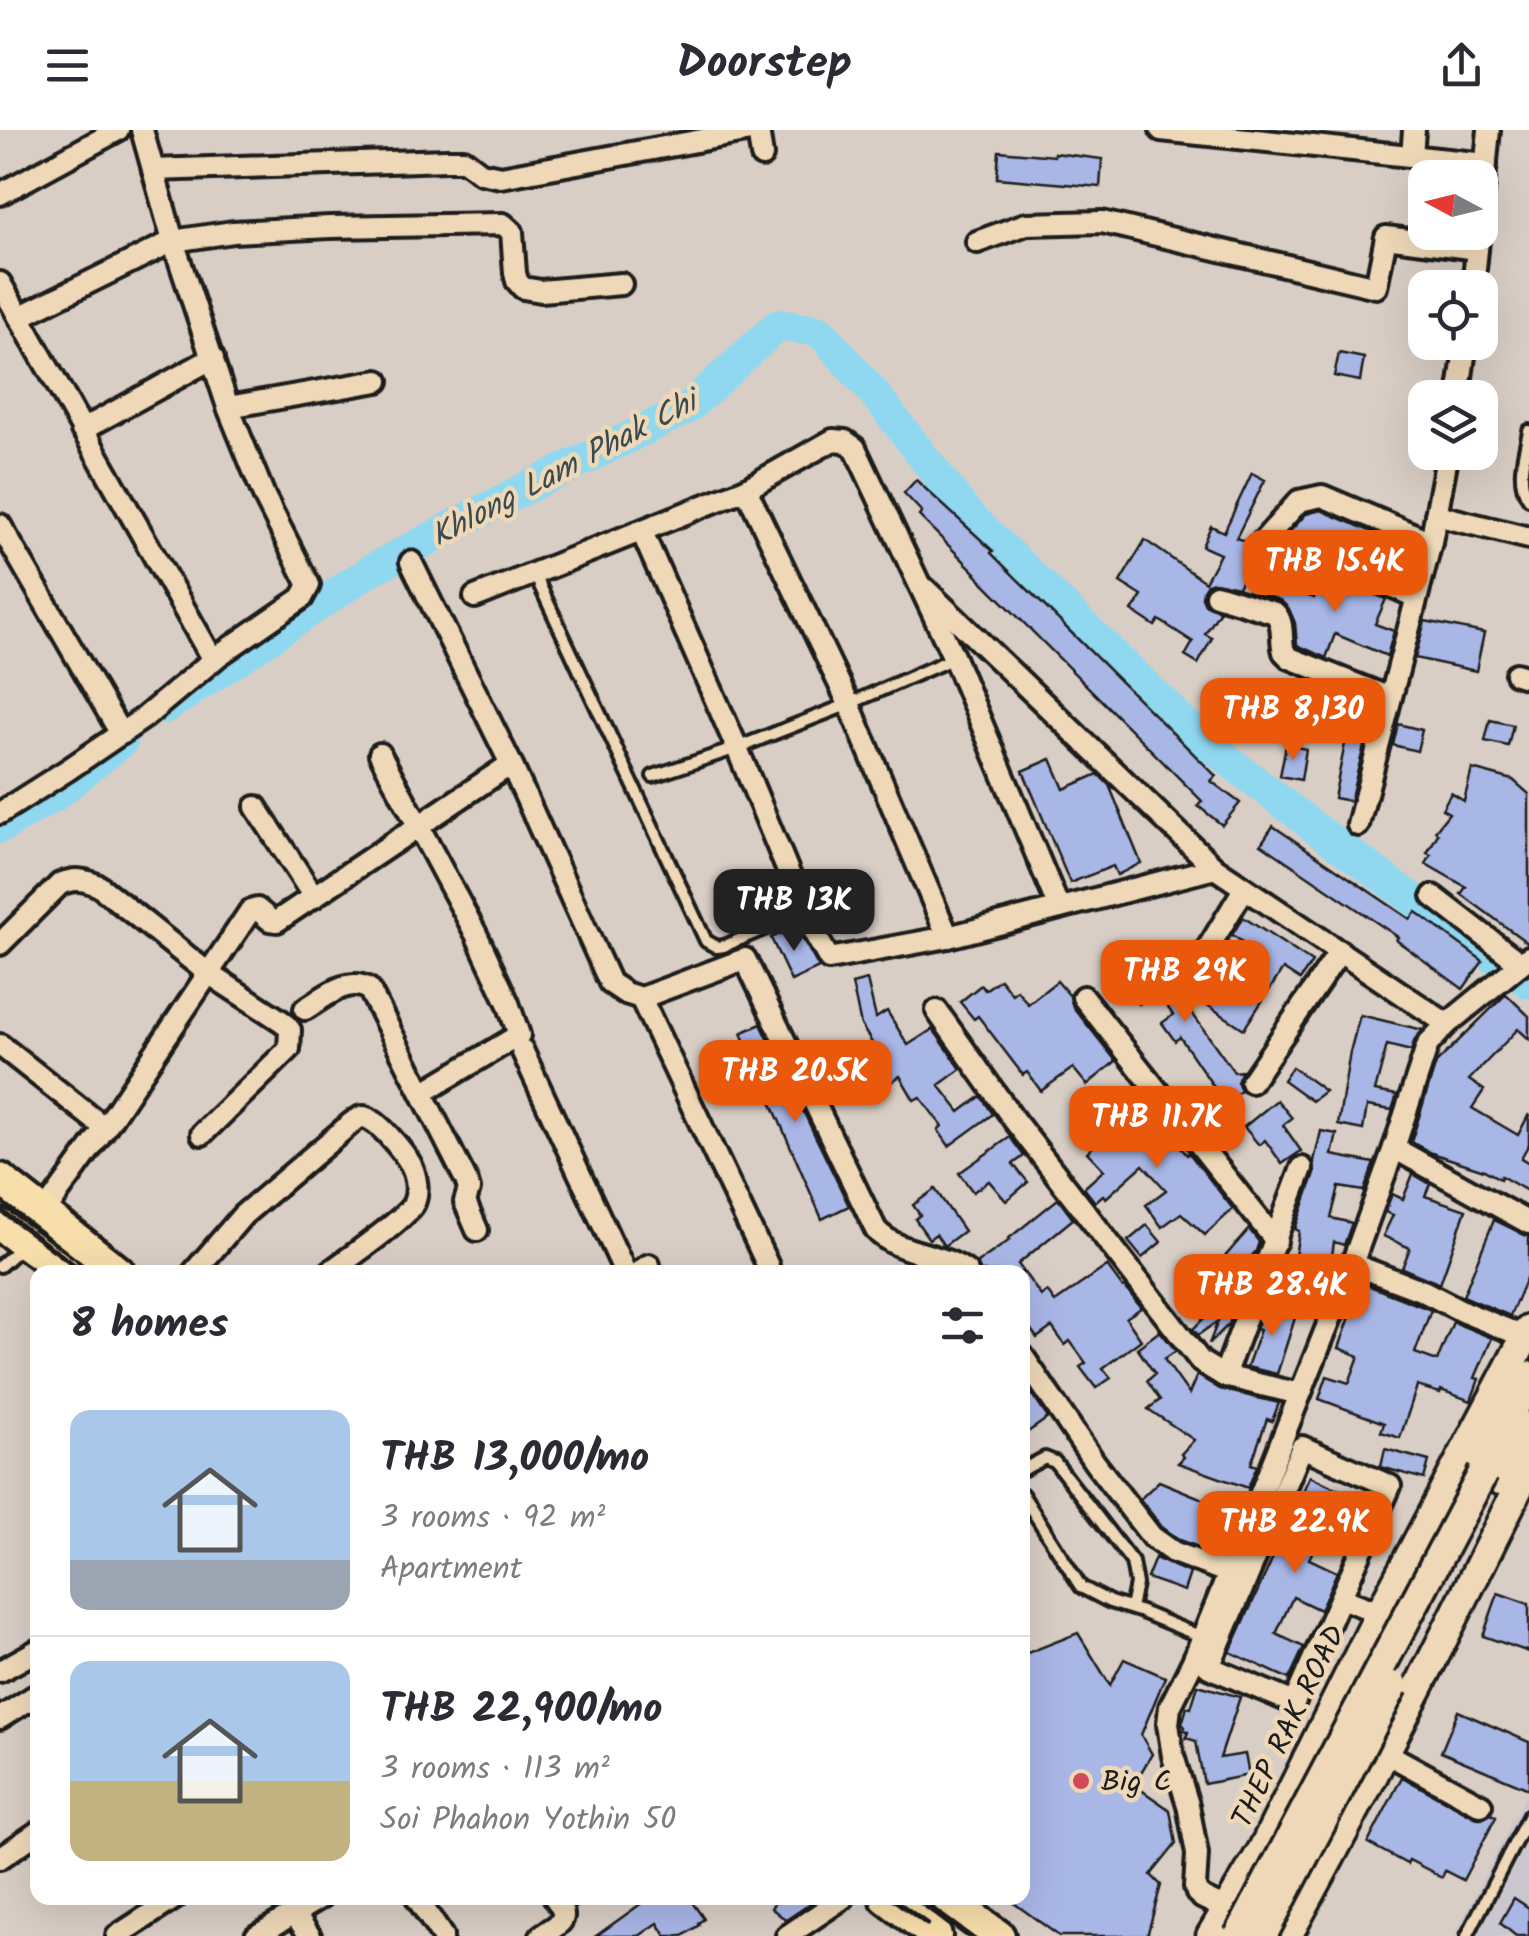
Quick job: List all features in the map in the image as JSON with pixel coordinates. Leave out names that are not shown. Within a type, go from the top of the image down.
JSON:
[{"type":"main road","points":[[0,1179],[110,1265]]},
{"type":"main road","points":[[16,1236],[39,1232],[44,1213]]},
{"type":"main road","points":[[16,1236],[55,1265]]},
{"type":"main road","name":"THEP RAK ROAD","points":[[1234,1923],[1262,1851],[1380,1614],[1527,1334]]},
{"type":"main road","name":"THEP RAK ROAD","points":[[1283,1935],[1492,1477],[1529,1376]]},
{"type":"main road","name":"THEP RAK ROAD","points":[[1211,1936],[1234,1923],[1492,1477],[1529,1427]]},
{"type":"main road","name":"THEP RAK ROAD","points":[[1283,1935],[1318,1882],[1386,1753],[1529,1466]]},
{"type":"main road","points":[[1262,1851],[1260,1870],[1272,1890],[1285,1896],[1301,1896],[1318,1882]]},
{"type":"main road","points":[[893,1905],[920,1931]]},
{"type":"main road","points":[[957,1905],[999,1936]]},
{"type":"street","points":[[0,194],[118,130]]},
{"type":"street","points":[[0,787],[5,810],[121,734],[213,660],[302,598],[309,584],[265,498],[228,406],[173,241],[142,130]]},
{"type":"street","points":[[153,170],[464,160],[481,173],[501,178],[757,130],[762,156]]},
{"type":"street","points":[[1160,130],[1339,139],[1412,156],[1449,160]]},
{"type":"street","points":[[1412,156],[1414,130]]},
{"type":"street","points":[[1486,160],[1489,130]]},
{"type":"street","points":[[977,242],[1026,224],[1102,222],[1376,287],[1386,237],[1408,238]]},
{"type":"street","points":[[19,317],[173,241],[233,232],[503,224],[512,232],[517,281],[523,288],[541,291],[621,284]]},
{"type":"street","points":[[0,283],[213,660]]},
{"type":"street","points":[[82,430],[213,358]]},
{"type":"street","points":[[228,406],[378,381]]},
{"type":"street","points":[[475,597],[746,489],[833,440],[845,441],[855,448],[954,658],[1058,908]]},
{"type":"street","points":[[1358,825],[1431,542],[1445,470]]},
{"type":"street","points":[[746,489],[850,704],[948,937]]},
{"type":"street","points":[[1256,549],[1299,500],[1322,496],[1431,542]]},
{"type":"street","points":[[1436,515],[1529,538]]},
{"type":"street","points":[[0,525],[121,734]]},
{"type":"street","points":[[642,532],[805,912],[826,956],[832,960],[948,937],[1215,868]]},
{"type":"street","points":[[1328,558],[1416,597]]},
{"type":"street","points":[[412,562],[512,764],[607,978],[614,987],[641,998],[768,1265]]},
{"type":"street","points":[[917,580],[1215,868],[1446,1024]]},
{"type":"street","points":[[1216,595],[1275,612],[1281,624],[1284,652],[1290,658],[1390,698]]},
{"type":"street","points":[[380,754],[476,934],[519,1035],[422,1093]]},
{"type":"street","points":[[44,1213],[106,1128],[250,910],[257,909],[277,921],[512,764]]},
{"type":"street","points":[[256,807],[314,897]]},
{"type":"street","points":[[0,944],[60,884],[81,879],[99,886],[208,973],[283,1022],[290,1030],[289,1049],[202,1134]]},
{"type":"street","points":[[1190,976],[1244,889]]},
{"type":"street","points":[[1234,1923],[1197,1893],[1195,1887],[1197,1854],[1173,1756],[1168,1724],[1170,1707],[1230,1572],[1352,1264],[1428,1044],[1446,1024],[1525,961],[1433,896]]},
{"type":"street","points":[[1251,1082],[1340,952]]},
{"type":"street","points":[[641,998],[745,959],[876,1230],[902,1246],[955,1265]]},
{"type":"street","points":[[305,1010],[342,987],[362,985],[369,989],[466,1180],[469,1189],[464,1202],[477,1230]]},
{"type":"street","points":[[1083,997],[1276,1241]]},
{"type":"street","points":[[937,1010],[1014,1120],[1202,1362],[1224,1376],[1300,1394]]},
{"type":"street","points":[[0,1045],[106,1128]]},
{"type":"street","points":[[522,1050],[622,1265]]},
{"type":"street","points":[[200,1265],[243,1215],[349,1125],[368,1117],[412,1167],[415,1202],[408,1212],[339,1265]]},
{"type":"street","points":[[1394,1148],[1529,1223]]},
{"type":"street","points":[[1224,1376],[1302,1168]]},
{"type":"street","points":[[1352,1264],[1527,1334]]},
{"type":"street","points":[[1030,1367],[1095,1463],[1152,1537],[1172,1552],[1230,1572]]},
{"type":"street","points":[[1302,1447],[1390,1486],[1340,1598],[1294,1703],[1208,1666],[1302,1447]]},
{"type":"street","points":[[1340,1598],[1380,1614]]},
{"type":"street","points":[[0,1671],[30,1654]]},
{"type":"street","points":[[0,1718],[30,1699]]},
{"type":"street","points":[[1386,1753],[1481,1805]]},
{"type":"street","points":[[0,1858],[30,1837]]},
{"type":"street","points":[[117,1936],[164,1905]]},
{"type":"street","points":[[256,1936],[308,1905]]},
{"type":"street","points":[[421,1905],[442,1936]]},
{"type":"street","points":[[541,1936],[561,1922],[564,1910],[560,1905]]},
{"type":"street","points":[[788,1936],[816,1928],[836,1905]]},
{"type":"street","points":[[294,1913],[310,1936]]},
{"type":"lane","points":[[1529,431],[1521,479],[1529,499]]},
{"type":"lane","points":[[534,572],[706,941],[724,946],[805,912]]},
{"type":"lane","points":[[653,776],[850,704],[954,658]]},
{"type":"lane","points":[[0,1266],[16,1236]]},
{"type":"lane","points":[[1030,1466],[1045,1458],[1055,1462],[1132,1562],[1136,1584],[1131,1608]]},
{"type":"lane","points":[[1030,1507],[1081,1587],[1203,1637]]},
{"type":"lane","points":[[1467,1936],[1529,1815]]},
{"type":"shaded area","points":[[1529,1789],[1529,1936],[1454,1936],[1521,1804]]},
{"type":"building","points":[[999,151],[1102,159],[1100,187],[997,178]]},
{"type":"building","points":[[1339,353],[1364,358],[1360,381],[1334,376]]},
{"type":"building","points":[[1252,473],[1265,480],[1236,538],[1245,541],[1243,554],[1252,562],[1238,587],[1214,582],[1203,590],[1205,604],[1220,611],[1205,634],[1212,638],[1198,664],[1185,656],[1193,642],[1159,620],[1155,626],[1132,611],[1142,596],[1120,582],[1145,540],[1205,582],[1220,554],[1202,546],[1211,526],[1224,532]]},
{"type":"building","points":[[916,480],[993,551],[1216,776],[1211,781],[1240,803],[1222,825],[1198,806],[1202,801],[919,516],[922,512],[904,493]]},
{"type":"building","points":[[1321,510],[1412,549],[1404,576],[1302,533],[1282,576],[1272,572],[1285,537],[1306,514]]},
{"type":"building","points":[[1319,571],[1386,599],[1375,624],[1394,631],[1387,656],[1335,634],[1326,658],[1297,645],[1289,609],[1280,600],[1264,595],[1269,581],[1314,598]]},
{"type":"building","points":[[1425,621],[1484,633],[1476,671],[1415,658]]},
{"type":"building","points":[[1306,698],[1360,707],[1362,701],[1374,707],[1350,801],[1334,798],[1347,734],[1301,727]]},
{"type":"building","points":[[1490,720],[1513,725],[1508,746],[1485,741]]},
{"type":"building","points":[[1398,724],[1422,730],[1417,751],[1393,745]]},
{"type":"building","points":[[1286,745],[1306,749],[1301,780],[1280,776]]},
{"type":"building","points":[[1051,759],[1064,789],[1098,774],[1109,785],[1141,863],[1117,875],[1113,866],[1070,883],[1023,771]]},
{"type":"building","points":[[1472,769],[1513,780],[1529,794],[1529,944],[1461,894],[1466,887],[1426,864],[1431,855],[1427,853],[1438,834],[1435,831],[1449,813],[1442,809],[1451,793],[1464,801]]},
{"type":"building","points":[[1273,826],[1410,919],[1416,912],[1483,961],[1463,989],[1396,940],[1398,937],[1261,844]]},
{"type":"building","points":[[1243,917],[1312,962],[1300,980],[1283,969],[1244,1029],[1198,999],[1241,941],[1232,935]]},
{"type":"building","points":[[796,927],[819,968],[791,981],[771,938]]},
{"type":"building","points":[[1161,954],[1187,989],[1167,978],[1234,1072],[1242,1071],[1237,1082],[1241,1091],[1224,1102],[1180,1037],[1175,1041],[1162,1023],[1173,1015],[1156,990],[1139,1004],[1123,983]]},
{"type":"building","points":[[1000,979],[1012,994],[1017,990],[1028,1004],[1057,981],[1116,1061],[1087,1085],[1073,1068],[1041,1091],[1027,1072],[1023,1075],[978,1016],[974,1019],[960,1002],[981,985],[985,990]]},
{"type":"building","points":[[867,980],[876,1018],[887,1011],[908,1045],[933,1029],[961,1069],[939,1085],[960,1112],[981,1096],[993,1114],[949,1146],[938,1130],[942,1126],[920,1097],[914,1100],[900,1076],[890,1083],[878,1063],[883,1061],[861,1025],[852,984]]},
{"type":"building","points":[[1506,994],[1529,1016],[1529,1039],[1518,1029],[1469,1080],[1484,1090],[1472,1108],[1518,1135],[1529,1114],[1529,1144],[1521,1158],[1529,1163],[1529,1192],[1501,1176],[1500,1179],[1411,1142],[1436,1063]]},
{"type":"building","points":[[1360,1015],[1423,1030],[1411,1051],[1387,1045],[1375,1091],[1397,1095],[1392,1110],[1367,1106],[1363,1130],[1338,1125]]},
{"type":"building","points":[[761,1024],[849,1206],[822,1219],[741,1033]]},
{"type":"building","points":[[1292,1067],[1325,1091],[1312,1101],[1283,1080]]},
{"type":"building","points":[[1147,1100],[1158,1114],[1155,1118],[1189,1153],[1233,1209],[1205,1235],[1181,1213],[1162,1227],[1146,1205],[1166,1190],[1143,1165],[1106,1198],[1103,1195],[1095,1202],[1084,1188],[1104,1170],[1087,1152]]},
{"type":"building","points":[[1277,1100],[1292,1118],[1283,1125],[1301,1151],[1282,1164],[1265,1140],[1259,1145],[1244,1127]]},
{"type":"building","points":[[1321,1131],[1337,1134],[1332,1155],[1374,1163],[1364,1191],[1339,1187],[1331,1218],[1352,1223],[1344,1245],[1334,1242],[1329,1276],[1293,1270],[1299,1231],[1295,1229],[1315,1173]]},
{"type":"building","points":[[1010,1137],[1024,1156],[1013,1164],[1028,1182],[1006,1201],[989,1181],[973,1192],[959,1173]]},
{"type":"building","points":[[1413,1174],[1430,1184],[1425,1196],[1466,1210],[1440,1284],[1402,1268],[1410,1248],[1383,1236],[1393,1215],[1385,1212],[1392,1194],[1403,1199]]},
{"type":"building","points":[[935,1189],[964,1231],[944,1246],[936,1234],[929,1239],[915,1219],[920,1215],[913,1205]]},
{"type":"building","points":[[1058,1199],[1073,1219],[1019,1265],[978,1265]]},
{"type":"building","points":[[1494,1220],[1529,1237],[1529,1271],[1510,1316],[1463,1296]]},
{"type":"building","points":[[1147,1225],[1161,1242],[1142,1258],[1128,1241]]},
{"type":"building","points":[[1249,1229],[1259,1242],[1246,1263],[1223,1259]]},
{"type":"building","points":[[1107,1266],[1141,1308],[1126,1318],[1141,1340],[1103,1368],[1111,1378],[1096,1388],[1080,1367],[1086,1363],[1070,1341],[1065,1345],[1052,1327],[1037,1338],[1030,1328],[1030,1281],[1041,1296],[1047,1291],[1055,1302]]},
{"type":"building","points":[[1362,1283],[1431,1310],[1415,1353],[1437,1361],[1453,1322],[1492,1338],[1475,1378],[1479,1379],[1471,1401],[1417,1386],[1400,1438],[1381,1432],[1384,1423],[1319,1399],[1327,1376],[1349,1383],[1359,1356],[1339,1348]]},
{"type":"building","points":[[1234,1288],[1240,1294],[1229,1324],[1209,1344],[1218,1321],[1198,1335],[1193,1329]]},
{"type":"building","points":[[1266,1304],[1296,1315],[1277,1374],[1247,1367]]},
{"type":"building","points":[[1160,1331],[1176,1351],[1164,1359],[1189,1394],[1197,1375],[1220,1389],[1279,1403],[1272,1421],[1267,1419],[1251,1464],[1257,1466],[1248,1488],[1178,1463],[1194,1440],[1148,1409],[1160,1400],[1147,1381],[1155,1374],[1137,1348]]},
{"type":"building","points":[[1030,1392],[1048,1418],[1030,1430]]},
{"type":"building","points":[[1385,1449],[1429,1461],[1424,1479],[1381,1467]]},
{"type":"building","points":[[1310,1476],[1367,1503],[1353,1536],[1326,1524],[1309,1559],[1337,1572],[1320,1610],[1293,1597],[1276,1634],[1304,1647],[1289,1679],[1230,1652]]},
{"type":"building","points":[[1159,1481],[1232,1511],[1223,1534],[1214,1530],[1206,1550],[1180,1540],[1162,1527],[1140,1499]]},
{"type":"building","points":[[1155,1558],[1190,1573],[1184,1591],[1147,1578]]},
{"type":"building","points":[[1498,1593],[1529,1604],[1529,1652],[1483,1636]]},
{"type":"building","name":"Big C","points":[[1078,1633],[1110,1685],[1124,1659],[1165,1677],[1141,1735],[1152,1754],[1140,1774],[1140,1789],[1170,1810],[1176,1844],[1151,1875],[1161,1885],[1147,1936],[1059,1936],[1017,1905],[1030,1905],[1030,1652]]},
{"type":"building","points":[[1198,1685],[1240,1697],[1220,1758],[1245,1754],[1249,1775],[1204,1784],[1196,1741],[1186,1738],[1188,1732],[1182,1724]]},
{"type":"building","points":[[1458,1711],[1529,1742],[1529,1789],[1441,1752]]},
{"type":"building","points":[[1402,1777],[1475,1817],[1496,1817],[1463,1880],[1445,1871],[1442,1877],[1409,1860],[1407,1864],[1368,1843]]},
{"type":"building","points":[[1514,1898],[1529,1908],[1529,1936],[1516,1936],[1500,1923]]},
{"type":"building","points":[[639,1905],[694,1905],[704,1919],[683,1936],[666,1936],[658,1923],[639,1936],[596,1936]]},
{"type":"building","points":[[773,1905],[808,1905],[786,1920],[771,1908]]},
{"type":"waterway","name":"Khlong Lam Phak Chi","points":[[165,708],[371,570],[688,408],[778,325],[820,331],[878,398],[966,512],[1201,739],[1315,828],[1529,983]]},
{"type":"waterway","name":"Khlong Lam Phak Chi","points":[[0,828],[53,797],[122,741]]},
{"type":"railway","points":[[0,1210],[75,1265]]},
{"type":"railway","points":[[901,1905],[927,1924]]},
{"type":"railway","points":[[926,1905],[968,1936]]},
{"type":"place","name":"Big C","points":[[1081,1781]]}]
